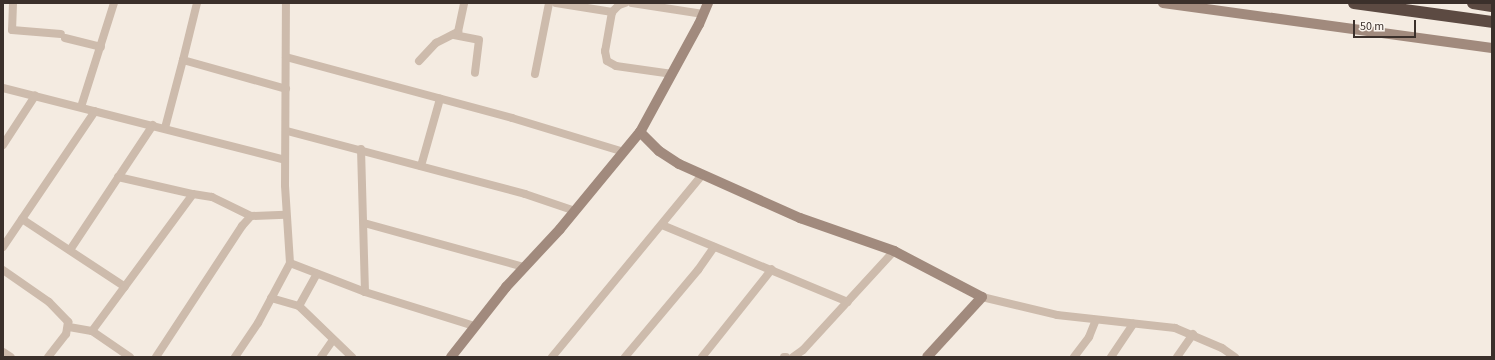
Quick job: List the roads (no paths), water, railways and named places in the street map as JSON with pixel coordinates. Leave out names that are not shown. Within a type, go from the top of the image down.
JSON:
[{"type":"highway","points":[[1354,3],[1492,22]]},
{"type":"highway","points":[[1473,3],[1492,6]]},
{"type":"street","points":[[13,3],[12,30],[63,36],[101,47]]},
{"type":"street","points":[[82,107],[114,3]]},
{"type":"street","points":[[165,128],[197,3]]},
{"type":"street","points":[[235,357],[290,264],[285,215],[285,160],[287,131],[286,3]]},
{"type":"street","points":[[454,35],[461,23],[464,3]]},
{"type":"street","points":[[535,74],[549,3]]},
{"type":"street","points":[[556,3],[612,12]]},
{"type":"street","points":[[625,3],[619,5],[612,12],[605,51],[607,62],[616,66],[672,74]]},
{"type":"street","points":[[632,3],[703,14]]},
{"type":"street","points":[[455,356],[474,326],[574,211],[640,132],[672,74],[708,3]]},
{"type":"street","points":[[1162,3],[1492,48]]},
{"type":"street","points":[[419,61],[436,43],[454,35],[479,40],[474,73]]},
{"type":"street","points":[[286,57],[440,99],[624,152]]},
{"type":"street","points":[[183,60],[286,89]]},
{"type":"street","points":[[3,88],[165,128],[285,160]]},
{"type":"street","points":[[3,145],[35,96]]},
{"type":"street","points":[[421,166],[440,99]]},
{"type":"street","points":[[3,247],[95,111]]},
{"type":"street","points":[[70,250],[153,125]]},
{"type":"street","points":[[287,131],[361,149],[525,194],[574,211]]},
{"type":"street","points":[[640,132],[659,151],[679,164],[800,218],[894,251],[982,297],[1057,315],[1175,328],[1193,334],[1222,348],[1235,357]]},
{"type":"street","points":[[361,149],[365,292]]},
{"type":"street","points":[[552,357],[703,174]]},
{"type":"street","points":[[118,177],[212,197],[251,216],[265,214],[285,215]]},
{"type":"street","points":[[92,331],[193,194]]},
{"type":"street","points":[[156,357],[242,226],[251,216]]},
{"type":"street","points":[[22,219],[124,287]]},
{"type":"street","points":[[364,223],[524,267]]},
{"type":"street","points":[[662,225],[772,269],[848,302]]},
{"type":"street","points":[[625,357],[698,270],[714,247]]},
{"type":"street","points":[[793,357],[803,350],[894,251]]},
{"type":"street","points":[[290,264],[365,292],[474,326]]},
{"type":"street","points":[[702,357],[772,269]]},
{"type":"street","points":[[3,270],[48,302],[68,322],[69,327]]},
{"type":"street","points":[[299,306],[318,274]]},
{"type":"street","points":[[927,357],[982,297]]},
{"type":"street","points":[[271,298],[299,306],[352,357]]},
{"type":"street","points":[[1074,357],[1089,338],[1096,320]]},
{"type":"street","points":[[1111,357],[1133,324]]},
{"type":"street","points":[[69,327],[92,331],[130,357]]},
{"type":"street","points":[[48,357],[69,327]]},
{"type":"street","points":[[1177,357],[1193,334]]},
{"type":"street","points":[[321,357],[333,340]]},
{"type":"street","points":[[3,352],[11,357]]}]
